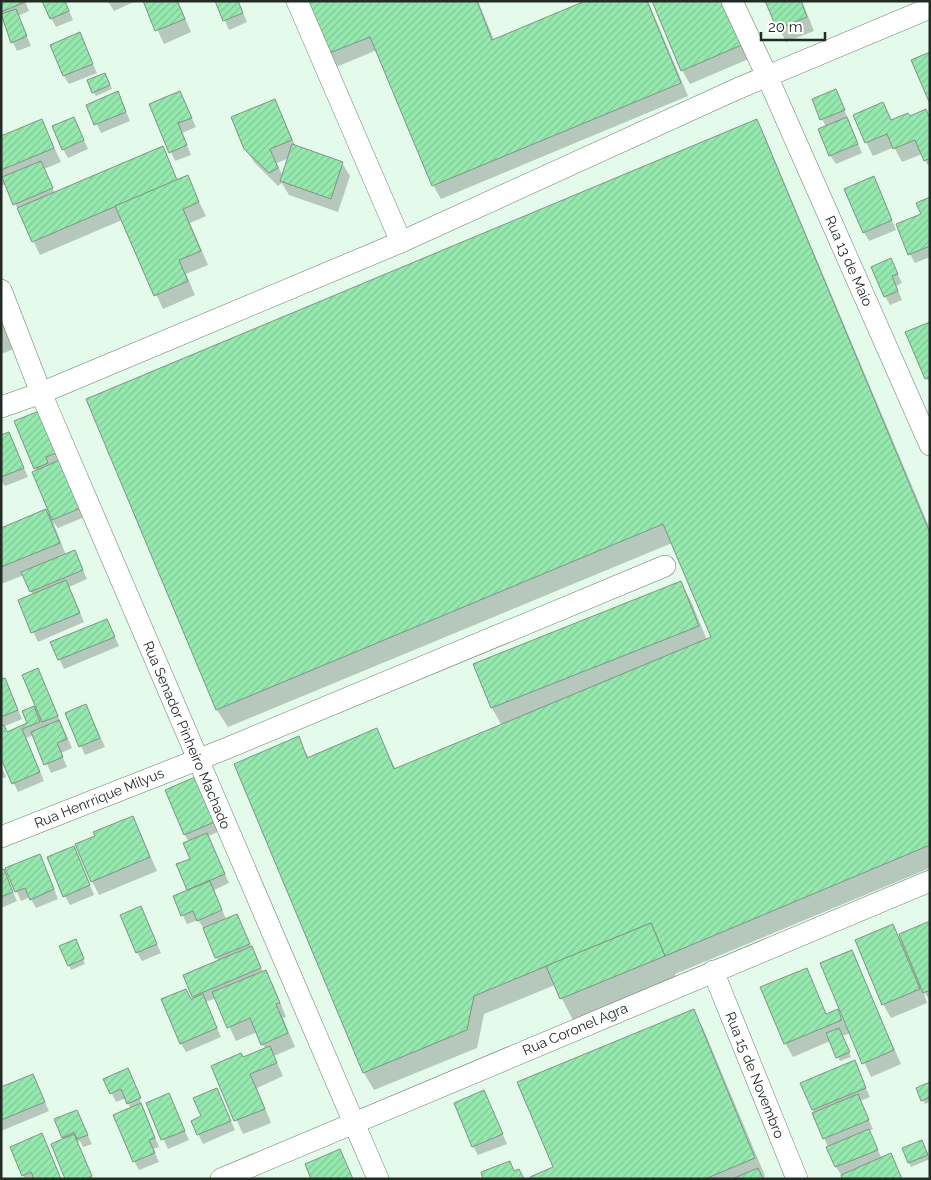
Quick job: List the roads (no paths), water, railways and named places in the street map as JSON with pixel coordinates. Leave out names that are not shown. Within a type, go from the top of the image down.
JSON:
[{"type":"street","points":[[297,1],[401,242]]},
{"type":"street","name":"Rua 13 de Maio","points":[[732,1],[929,443]]},
{"type":"street","points":[[1,407],[41,393],[401,242],[767,76],[930,8]]},
{"type":"street","name":"Rua Senador Pinheiro Machado","points":[[1,290],[41,393],[378,1179]]},
{"type":"street","name":"Rua Henrrique Milyus","points":[[1,837],[197,759],[665,566]]},
{"type":"street","name":"Rua Coronel Agra","points":[[221,1179],[930,881]]},
{"type":"street","name":"Rua 15 de Novembro","points":[[713,971],[797,1179]]}]
